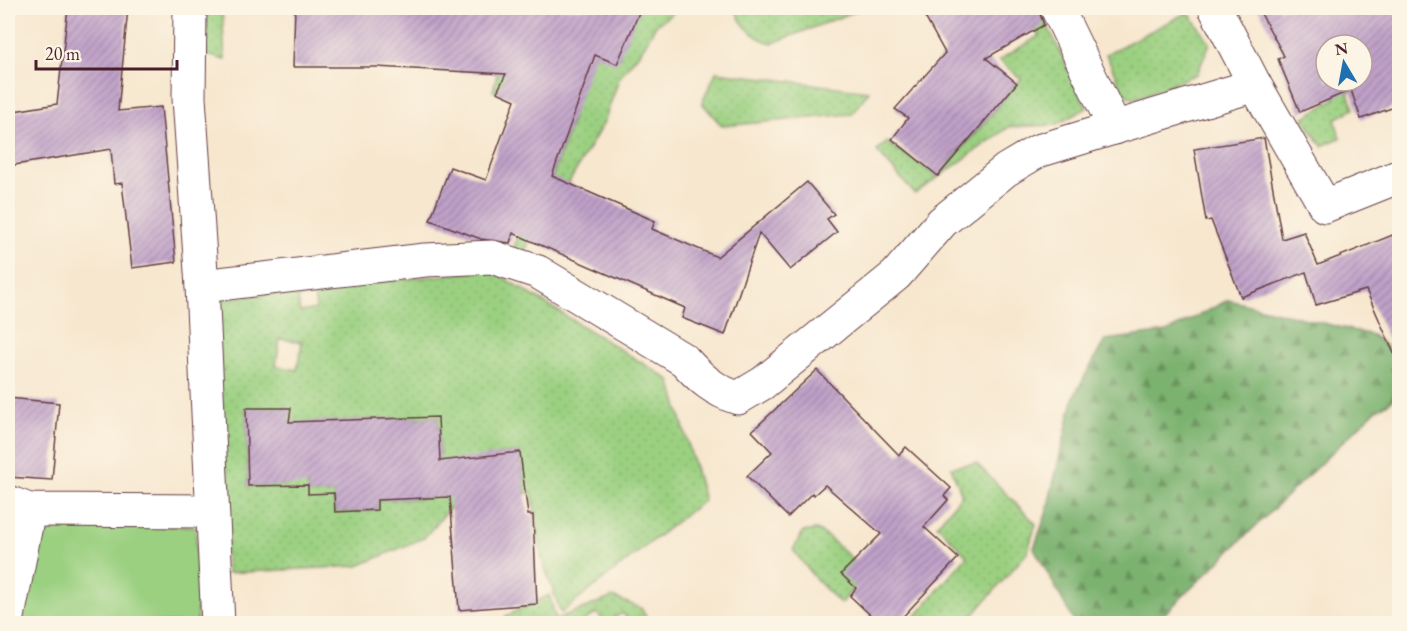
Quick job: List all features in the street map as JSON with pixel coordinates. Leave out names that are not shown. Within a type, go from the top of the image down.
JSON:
[{"type":"street","points":[[190,8],[189,98],[202,286],[218,624]]},
{"type":"street","points":[[1057,8],[1115,128]]},
{"type":"street","points":[[1215,8],[1255,85],[1325,206],[1400,176]]},
{"type":"street","points":[[202,286],[425,260],[492,257],[538,272],[684,360],[698,376],[718,392],[738,398],[763,382],[896,275],[942,222],[1006,170],[1038,151],[1255,85]]},
{"type":"street","points":[[8,617],[18,506],[213,511]]},
{"type":"green space","points":[[207,8],[222,8],[225,60],[204,54]]},
{"type":"green space","points":[[513,8],[533,8],[529,17],[614,51],[632,8],[680,8],[656,25],[641,51],[620,76],[604,122],[560,198],[548,195],[525,252],[513,251],[526,208],[552,178],[573,118],[493,91]]},
{"type":"green space","points":[[736,8],[864,8],[773,43],[749,31],[740,20]]},
{"type":"green space","points":[[1024,8],[1039,8],[1087,108],[1056,125],[1009,127],[915,194],[877,151],[887,142],[938,177],[1021,79],[999,60],[1039,36]]},
{"type":"green space","points":[[1188,12],[1210,43],[1197,74],[1134,99],[1124,94],[1106,54]]},
{"type":"green space","points":[[716,72],[869,91],[852,114],[722,126],[702,103]]},
{"type":"green space","points":[[1333,93],[1348,93],[1354,109],[1335,119],[1340,138],[1322,146],[1303,118],[1335,99]]},
{"type":"green space","points":[[491,270],[670,380],[704,500],[561,613],[542,559],[532,492],[480,502],[463,493],[424,538],[358,566],[227,573],[215,300]],"holes":[[[314,295],[316,309],[300,312],[298,298]],[[280,339],[302,342],[297,370],[276,366]],[[286,408],[287,485],[248,486],[246,409]],[[438,417],[441,490],[433,490],[433,498],[377,500],[377,510],[335,512],[334,493],[308,494],[306,422]],[[520,452],[525,491],[488,496],[497,455]]]},
{"type":"green space","points":[[1228,300],[1372,335],[1399,356],[1399,396],[1375,411],[1155,623],[1075,623],[1034,548],[1046,514],[1074,396],[1105,340],[1167,332]]},
{"type":"green space","points":[[976,463],[1036,524],[1027,553],[966,623],[919,623],[914,618],[967,556],[937,525],[962,495],[951,467]]},
{"type":"green space","points":[[196,526],[197,623],[20,624],[37,540],[56,527]]},
{"type":"green space","points":[[816,530],[827,536],[866,571],[841,604],[814,577],[793,550],[803,532]]},
{"type":"green space","points":[[549,595],[556,619],[613,597],[641,608],[650,623],[629,623],[623,613],[605,623],[597,613],[580,623],[502,624],[506,616]]},
{"type":"building","points":[[68,8],[128,8],[118,111],[161,107],[176,262],[132,268],[122,183],[114,184],[111,149],[8,166],[8,112],[57,104]]},
{"type":"building","points":[[295,8],[641,8],[617,64],[595,55],[552,176],[655,221],[652,229],[717,257],[807,182],[834,214],[827,219],[837,232],[790,270],[759,233],[725,335],[682,318],[685,308],[513,233],[510,243],[481,239],[430,220],[450,167],[486,180],[515,100],[497,92],[506,74],[376,67],[293,67]]},
{"type":"building","points":[[920,8],[1038,8],[1044,25],[986,58],[1017,83],[938,176],[892,139],[908,118],[895,109],[945,53]]},
{"type":"building","points":[[1258,8],[1400,8],[1400,105],[1361,119],[1352,93],[1374,93],[1374,33],[1314,33],[1314,93],[1344,93],[1300,112],[1278,59],[1284,56]]},
{"type":"building","points":[[1264,138],[1282,239],[1304,232],[1318,265],[1400,232],[1400,367],[1366,290],[1316,305],[1306,272],[1241,297],[1211,220],[1206,221],[1194,149]]},
{"type":"building","points":[[817,370],[899,455],[906,447],[951,488],[944,496],[948,500],[924,527],[958,558],[896,624],[880,624],[850,596],[856,588],[841,574],[881,534],[825,485],[814,495],[812,493],[788,517],[747,476],[772,452],[752,431]]},
{"type":"building","points":[[8,398],[59,403],[52,480],[8,477]]},
{"type":"building","points":[[246,408],[291,408],[289,422],[438,417],[440,461],[520,452],[528,515],[533,515],[537,604],[459,610],[450,497],[377,500],[377,510],[335,512],[334,493],[308,494],[308,485],[248,486]]}]
